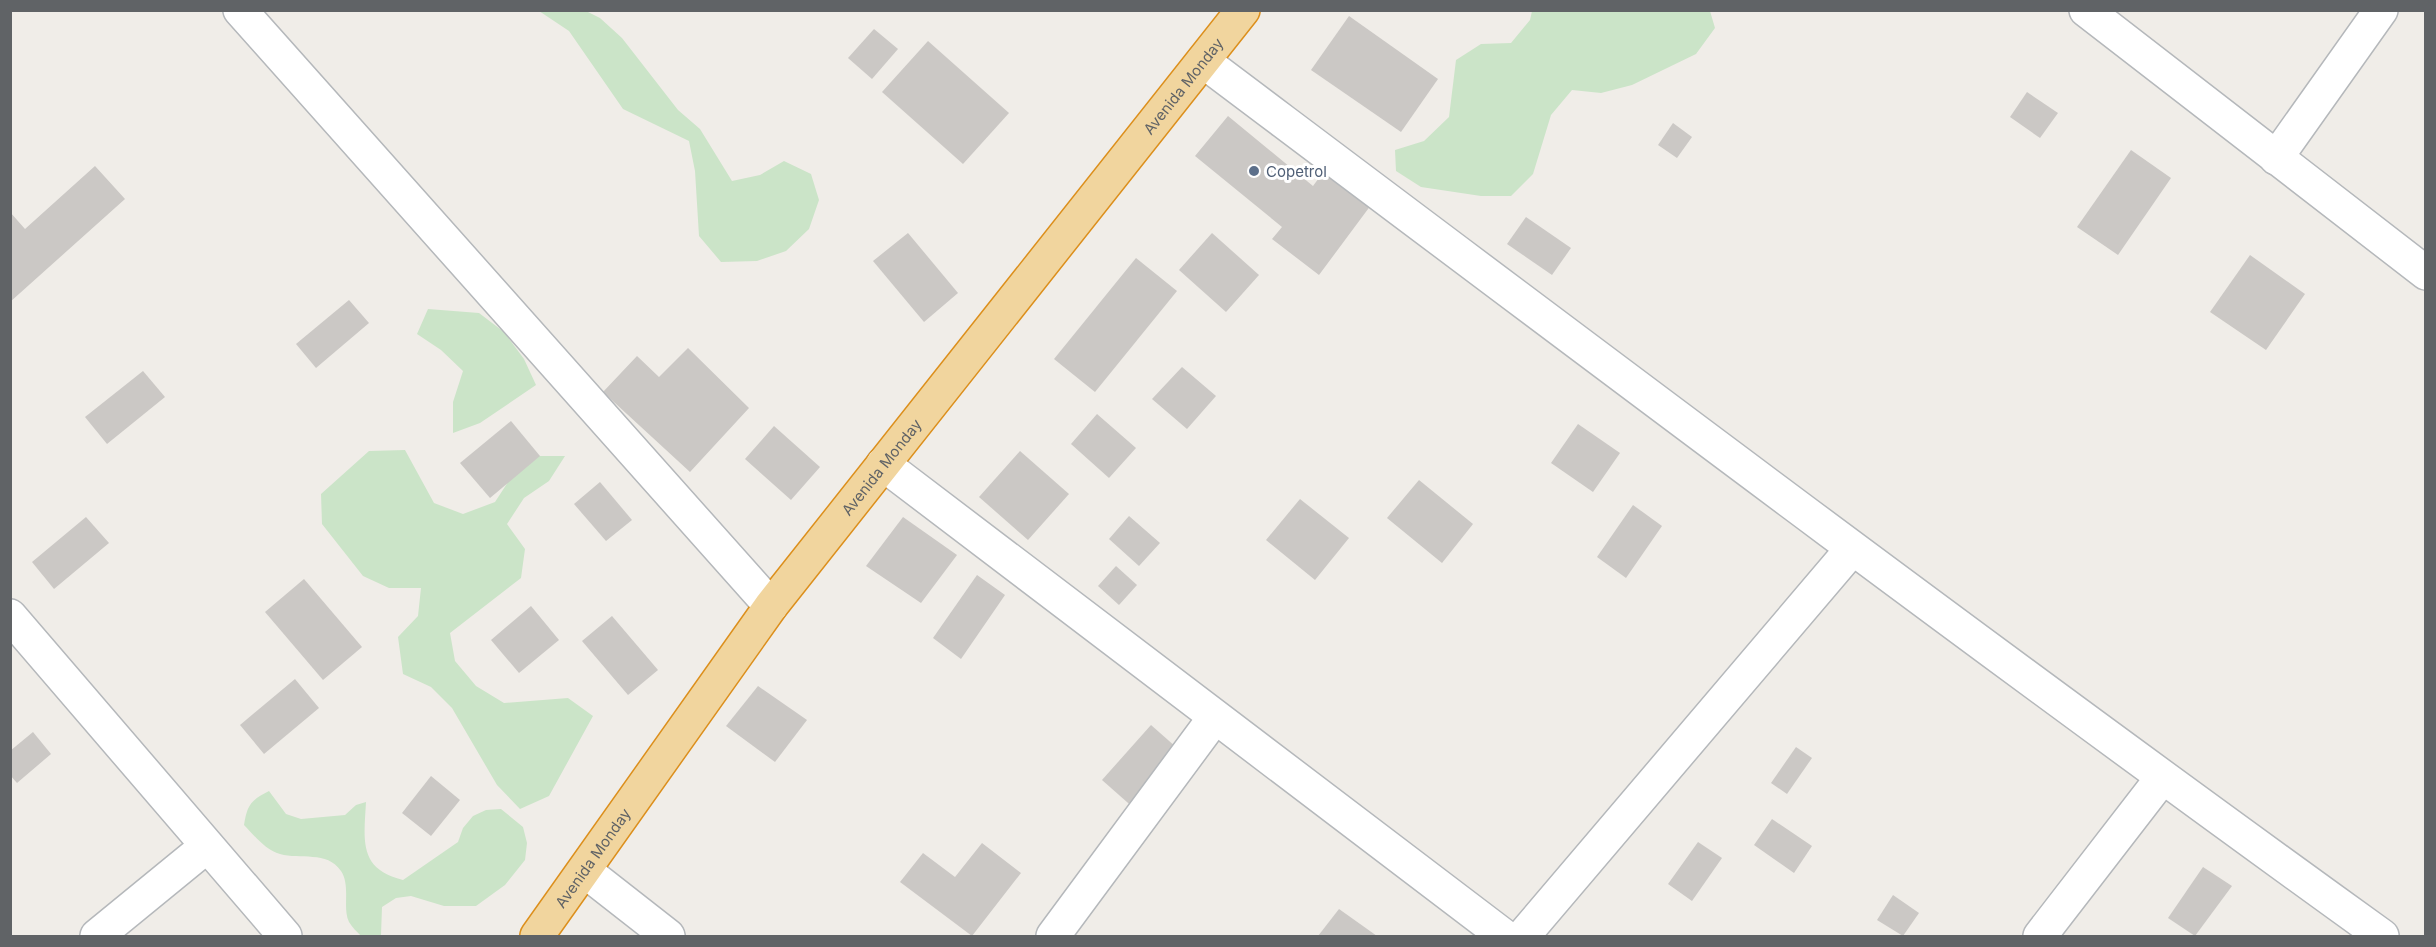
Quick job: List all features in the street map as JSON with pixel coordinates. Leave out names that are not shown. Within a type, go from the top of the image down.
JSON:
[{"type":"highway","name":"Avenida Monday","points":[[537,936],[771,606],[1243,10]]},
{"type":"street","points":[[240,10],[771,606]]},
{"type":"street","points":[[2086,10],[2426,273]]},
{"type":"street","points":[[2276,158],[2381,10]]},
{"type":"street","points":[[1203,61],[1852,549],[2162,778],[2382,936]]},
{"type":"street","points":[[883,464],[1504,936]]},
{"type":"street","points":[[1523,936],[1852,549]]},
{"type":"street","points":[[10,616],[285,936]]},
{"type":"street","points":[[1053,936],[1215,717]]},
{"type":"street","points":[[2040,936],[2162,778]]},
{"type":"street","points":[[97,936],[207,846]]},
{"type":"street","points":[[585,871],[668,936]]},
{"type":"green space","points":[[539,11],[586,11],[600,18],[622,38],[678,110],[700,129],[732,181],[760,175],[784,161],[811,174],[819,200],[809,229],[786,251],[757,261],[721,262],[699,236],[695,171],[689,141],[623,109],[569,31]]},
{"type":"green space","points":[[1532,11],[1710,11],[1715,28],[1696,54],[1632,85],[1601,93],[1572,90],[1551,115],[1533,174],[1511,196],[1481,196],[1421,187],[1396,171],[1395,150],[1424,141],[1449,117],[1456,60],[1481,44],[1511,43],[1530,20]]},
{"type":"green space","points":[[428,309],[479,313],[504,332],[524,359],[536,385],[480,423],[453,433],[453,402],[463,371],[441,350],[417,334]]},
{"type":"green space","points":[[405,450],[434,503],[463,514],[495,502],[512,476],[535,456],[565,456],[549,481],[524,498],[507,524],[525,549],[521,578],[450,633],[455,661],[476,686],[504,703],[568,698],[593,716],[549,796],[520,809],[497,785],[452,708],[431,687],[403,674],[398,637],[418,616],[421,588],[389,588],[363,576],[322,524],[321,494],[369,451]]},
{"type":"green space","points":[[269,791],[286,814],[301,819],[345,815],[356,805],[366,802],[365,840],[371,861],[388,875],[403,880],[458,842],[463,828],[473,816],[486,810],[501,809],[523,827],[527,843],[525,860],[505,885],[476,906],[444,906],[411,896],[396,898],[382,907],[381,935],[361,936],[349,922],[344,877],[335,864],[321,858],[288,856],[275,852],[260,842],[244,825],[251,804]]},
{"type":"building","points":[[1349,16],[1438,79],[1401,132],[1311,70]]},
{"type":"building","points":[[874,29],[898,49],[872,79],[848,58]]},
{"type":"building","points":[[928,41],[1009,113],[963,164],[882,92]]},
{"type":"building","points":[[2027,92],[2058,113],[2040,138],[2010,117]]},
{"type":"building","points":[[1228,116],[1313,186],[1324,171],[1371,205],[1319,275],[1272,239],[1282,227],[1195,156]]},
{"type":"building","points":[[1673,123],[1692,137],[1677,158],[1658,145]]},
{"type":"building","points":[[2131,150],[2171,178],[2118,255],[2077,227]]},
{"type":"building","points":[[95,166],[125,199],[10,302],[10,212],[25,229]]},
{"type":"building","points":[[1526,217],[1571,248],[1552,275],[1507,244]]},
{"type":"building","points":[[908,233],[958,293],[924,322],[873,261]]},
{"type":"building","points":[[1212,233],[1259,275],[1226,312],[1179,270]]},
{"type":"building","points":[[2250,255],[2305,294],[2266,350],[2210,312]]},
{"type":"building","points":[[1136,258],[1177,291],[1095,392],[1054,359]]},
{"type":"building","points":[[349,300],[369,323],[316,368],[296,344]]},
{"type":"building","points":[[688,348],[749,408],[690,472],[603,392],[637,356],[659,377]]},
{"type":"building","points":[[1182,367],[1216,396],[1187,429],[1152,399]]},
{"type":"building","points":[[143,371],[165,397],[107,444],[85,417]]},
{"type":"building","points":[[1097,414],[1136,448],[1109,478],[1071,444]]},
{"type":"building","points":[[511,421],[540,456],[490,498],[460,463]]},
{"type":"building","points":[[1578,424],[1620,453],[1593,492],[1551,463]]},
{"type":"building","points":[[774,426],[820,467],[791,500],[745,459]]},
{"type":"building","points":[[1020,451],[1069,494],[1028,540],[979,497]]},
{"type":"building","points":[[1419,480],[1473,524],[1442,563],[1387,518]]},
{"type":"building","points":[[600,482],[632,520],[606,541],[574,504]]},
{"type":"building","points":[[1300,499],[1349,538],[1315,580],[1266,540]]},
{"type":"building","points":[[1633,505],[1662,526],[1626,578],[1597,557]]},
{"type":"building","points":[[1129,516],[1160,543],[1139,566],[1109,539]]},
{"type":"building","points":[[86,517],[109,543],[54,589],[32,562]]},
{"type":"building","points":[[903,517],[957,555],[921,603],[866,566]]},
{"type":"building","points":[[1116,566],[1137,585],[1119,605],[1098,586]]},
{"type":"building","points":[[977,575],[1005,595],[961,659],[933,638]]},
{"type":"building","points":[[304,579],[362,647],[323,680],[265,612]]},
{"type":"building","points":[[531,606],[559,640],[519,673],[491,640]]},
{"type":"building","points":[[612,616],[658,670],[628,695],[582,641]]},
{"type":"building","points":[[295,679],[319,708],[264,754],[240,725]]},
{"type":"building","points":[[758,686],[807,720],[775,762],[726,726]]},
{"type":"building","points":[[1151,725],[1185,755],[1136,810],[1102,780]]},
{"type":"building","points":[[33,732],[51,754],[17,783],[10,775],[10,751]]},
{"type":"building","points":[[1796,747],[1812,758],[1787,794],[1771,783]]},
{"type":"building","points":[[431,776],[460,800],[431,836],[402,813]]},
{"type":"building","points":[[1772,819],[1812,846],[1794,873],[1754,845]]},
{"type":"building","points":[[1698,842],[1722,858],[1692,901],[1668,884]]},
{"type":"building","points":[[982,843],[1021,873],[972,936],[900,882],[923,853],[955,877]]},
{"type":"building","points":[[2203,867],[2232,886],[2195,936],[2168,918]]},
{"type":"building","points":[[1893,895],[1919,913],[1903,936],[1877,920]]},
{"type":"building","points":[[1339,909],[1377,936],[1318,936]]},
{"type":"place","name":"Copetrol","points":[[1254,171]]}]
